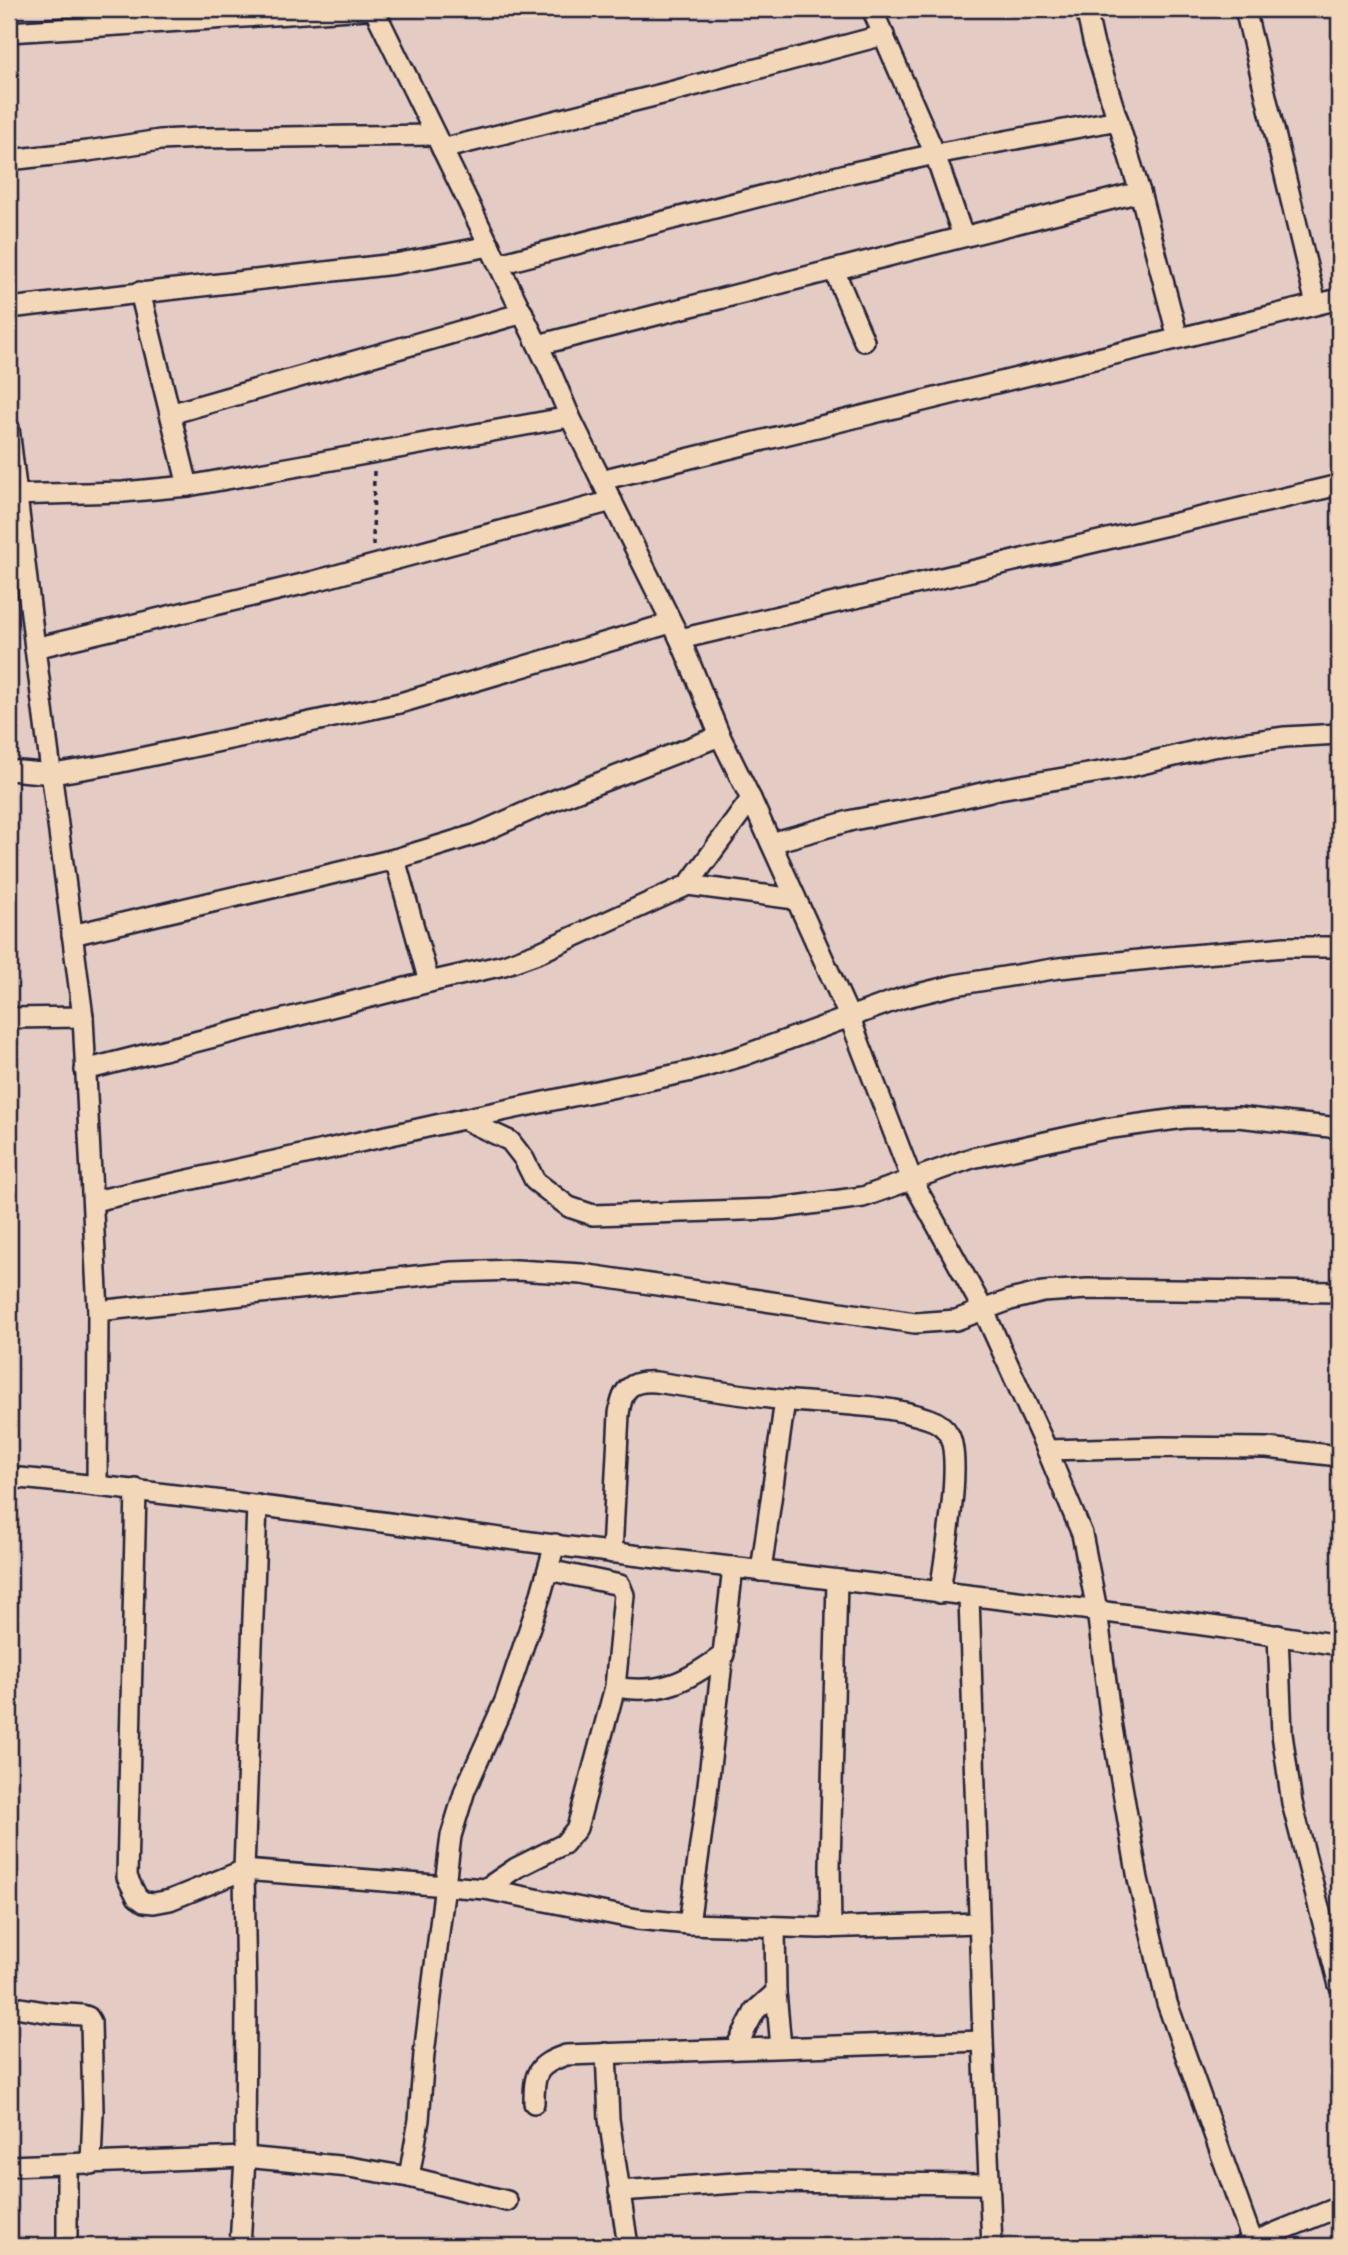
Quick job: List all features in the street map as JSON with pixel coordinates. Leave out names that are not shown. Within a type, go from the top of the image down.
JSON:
[{"type":"street","points":[[9,32],[367,9]]},
{"type":"street","points":[[373,9],[676,631],[720,736],[849,1016],[912,1180],[984,1311],[1082,1534],[1097,1610],[1121,1784],[1138,1879],[1167,2003],[1248,2244],[1339,2207]]},
{"type":"street","points":[[872,9],[935,154],[963,236]]},
{"type":"street","points":[[1086,9],[1093,41],[1140,192],[1178,338]]},
{"type":"street","points":[[1245,9],[1316,304]]},
{"type":"street","points":[[9,160],[160,140],[201,138],[438,142],[670,93],[884,34]]},
{"type":"street","points":[[499,264],[850,173],[935,154],[1118,120]]},
{"type":"street","points":[[538,345],[1140,192]]},
{"type":"street","points":[[9,308],[395,264],[490,246]]},
{"type":"street","points":[[834,270],[864,341]]},
{"type":"street","points":[[139,292],[188,486]]},
{"type":"street","points":[[601,480],[1339,299]]},
{"type":"street","points":[[170,414],[523,313]]},
{"type":"street","points":[[12,495],[123,492],[188,486],[570,416]]},
{"type":"street","points":[[9,428],[12,495],[53,774],[83,1017],[98,1311],[97,1486]]},
{"type":"street","points":[[9,770],[53,774],[132,760],[400,703],[676,631],[1339,485]]},
{"type":"street","points":[[35,648],[311,582],[612,501]]},
{"type":"street","points":[[771,843],[853,820],[999,789],[1129,767],[1212,747],[1285,737],[1339,734]]},
{"type":"street","points":[[72,935],[395,859],[477,834],[542,805],[720,736]]},
{"type":"street","points":[[85,1070],[504,965],[540,952],[688,885],[751,799]]},
{"type":"street","points":[[395,859],[429,982]]},
{"type":"street","points":[[688,885],[795,899]]},
{"type":"street","points":[[93,1201],[692,1071],[742,1056],[902,998],[955,985],[1059,968],[1285,947],[1339,947]]},
{"type":"street","points":[[9,1018],[83,1017]]},
{"type":"street","points":[[463,1119],[510,1141],[524,1159],[535,1181],[569,1207],[593,1215],[773,1209],[863,1197],[972,1158],[1030,1143],[1184,1118],[1238,1117],[1339,1128]]},
{"type":"street","points":[[98,1311],[452,1272],[516,1270],[595,1276],[915,1323],[956,1320],[1010,1300],[1043,1292],[1087,1289],[1339,1292]]},
{"type":"street","points":[[612,1553],[619,1414],[621,1397],[630,1386],[646,1381],[785,1400],[888,1410],[930,1419],[945,1428],[954,1447],[955,1470],[940,1593]]},
{"type":"street","points":[[761,1571],[785,1400]]},
{"type":"street","points":[[1047,1450],[1267,1448],[1339,1456]]},
{"type":"street","points":[[9,1477],[136,1489],[612,1553],[1097,1610],[1339,1645]]},
{"type":"street","points":[[136,1489],[127,1877],[136,1897],[144,1902],[170,1900],[244,1870],[485,1889],[636,1919],[689,1924],[831,1928],[979,1923]]},
{"type":"street","points":[[240,2246],[245,2157],[244,1870],[257,1505]]},
{"type":"street","points":[[409,2177],[419,2120],[424,2054],[451,1836],[465,1790],[505,1701],[555,1544]]},
{"type":"street","points":[[689,1924],[733,1567]]},
{"type":"street","points":[[485,1889],[516,1868],[564,1844],[577,1828],[615,1687],[623,1588],[620,1585],[548,1570]]},
{"type":"street","points":[[831,1928],[837,1580]]},
{"type":"street","points":[[969,1596],[992,2246]]},
{"type":"street","points":[[1278,1635],[1282,1734],[1292,1803],[1339,1985]]},
{"type":"street","points":[[615,1687],[637,1691],[679,1683],[700,1672],[724,1654]]},
{"type":"street","points":[[775,1927],[776,1992],[781,2047]]},
{"type":"street","points":[[735,2049],[755,2011],[776,1992]]},
{"type":"street","points":[[9,2006],[82,2015],[91,2022],[91,2164]]},
{"type":"street","points":[[534,2103],[534,2079],[538,2070],[546,2063],[566,2055],[983,2041]]},
{"type":"street","points":[[606,2053],[609,2119],[628,2246]]},
{"type":"street","points":[[9,2166],[245,2157],[349,2167],[409,2177],[507,2201]]},
{"type":"street","points":[[66,2164],[67,2246]]},
{"type":"street","points":[[619,2191],[750,2182],[988,2184]]},
{"type":"path","points":[[373,565],[374,452]]}]
